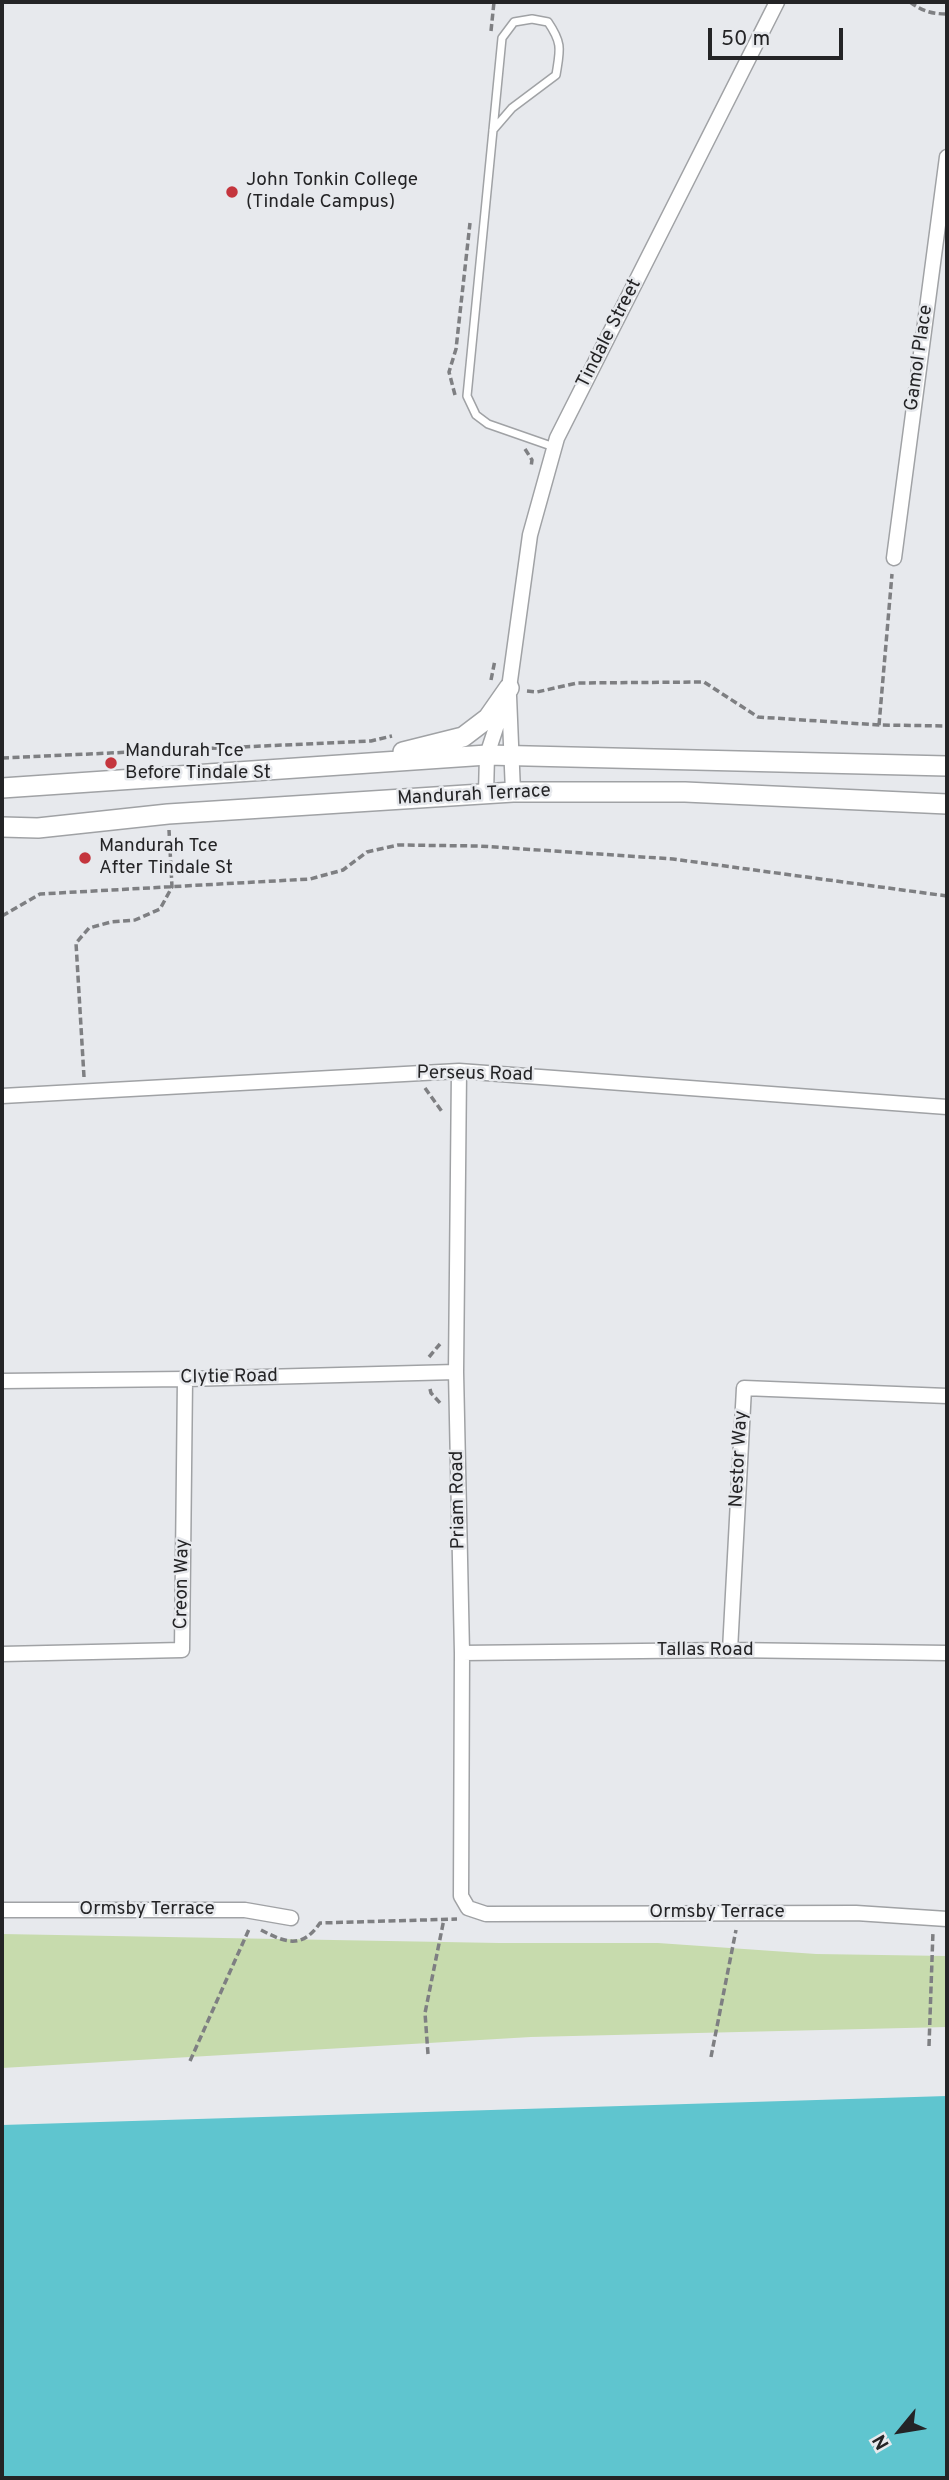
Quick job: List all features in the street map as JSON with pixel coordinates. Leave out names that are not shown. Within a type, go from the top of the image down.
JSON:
[{"type":"main road","points":[[376,763],[415,748],[463,737],[488,718],[496,684]]},
{"type":"main road","name":"Mandurah Terrace","points":[[2,788],[487,755],[947,766]]},
{"type":"main road","name":"Mandurah Terrace","points":[[2,827],[38,828],[168,814],[513,792],[685,792],[947,804]]},
{"type":"street","name":"Tindale Street","points":[[486,794],[487,755],[496,684],[530,535],[557,438],[777,2]]},
{"type":"street","name":"Gamol Place","points":[[894,558],[947,157]]},
{"type":"street","name":"Tindale Street","points":[[496,684],[513,757],[513,792]]},
{"type":"street","name":"Perseus Road","points":[[2,1096],[459,1071],[947,1107]]},
{"type":"street","name":"Priam Road","points":[[459,1071],[456,1372],[462,1653],[461,1896],[468,1908],[486,1914]]},
{"type":"street","name":"Clytie Road","points":[[2,1381],[185,1380],[456,1372]]},
{"type":"street","name":"Creon Way","points":[[2,1654],[182,1650],[185,1380]]},
{"type":"street","name":"Nestor Way","points":[[730,1650],[744,1388],[947,1396]]},
{"type":"street","name":"Tallas Road","points":[[462,1653],[730,1650],[947,1653]]},
{"type":"street","name":"Ormsby Terrace","points":[[2,1910],[245,1910],[291,1918]]},
{"type":"street","name":"Ormsby Terrace","points":[[486,1914],[856,1913],[947,1919]]},
{"type":"lane","points":[[493,130],[512,108],[556,75],[560,52],[558,38],[548,22],[532,19],[514,22],[502,38],[493,130],[467,396],[476,415],[488,424],[554,448]]},
{"type":"path","points":[[489,43],[494,2]]},
{"type":"path","points":[[910,2],[921,10],[947,14]]},
{"type":"path","points":[[459,402],[449,372],[456,349],[471,210]]},
{"type":"path","points":[[524,447],[532,460],[529,473]]},
{"type":"path","points":[[879,725],[894,558]]},
{"type":"path","points":[[496,655],[496,684],[537,692],[578,683],[704,682],[758,717],[879,725],[947,726]]},
{"type":"path","points":[[2,758],[371,741],[397,735]]},
{"type":"path","points":[[84,1079],[76,943],[89,928],[111,922],[135,920],[160,909],[172,887],[168,814]]},
{"type":"path","points":[[2,916],[40,894],[310,879],[343,870],[367,852],[398,845],[492,847],[673,859],[947,896]]},
{"type":"path","points":[[428,2054],[425,2013],[444,1919]]},
{"type":"path","points":[[190,2062],[251,1925]]},
{"type":"path","points":[[711,2057],[737,1928]]},
{"type":"path","points":[[929,2046],[933,1929]]},
{"type":"green space","points":[[2,1934],[499,1943],[658,1943],[816,1954],[947,1956],[947,2027],[531,2037],[2,2068]]},
{"type":"water","points":[[947,2096],[947,2478],[2,2478],[2,2125]]},
{"type":"place","name":"John Tonkin College (Tindale Campus)","points":[[232,192]]},
{"type":"place","name":"Mandurah Tce Before Tindale St","points":[[111,763]]},
{"type":"place","name":"Mandurah Tce After Tindale St","points":[[85,858]]}]
